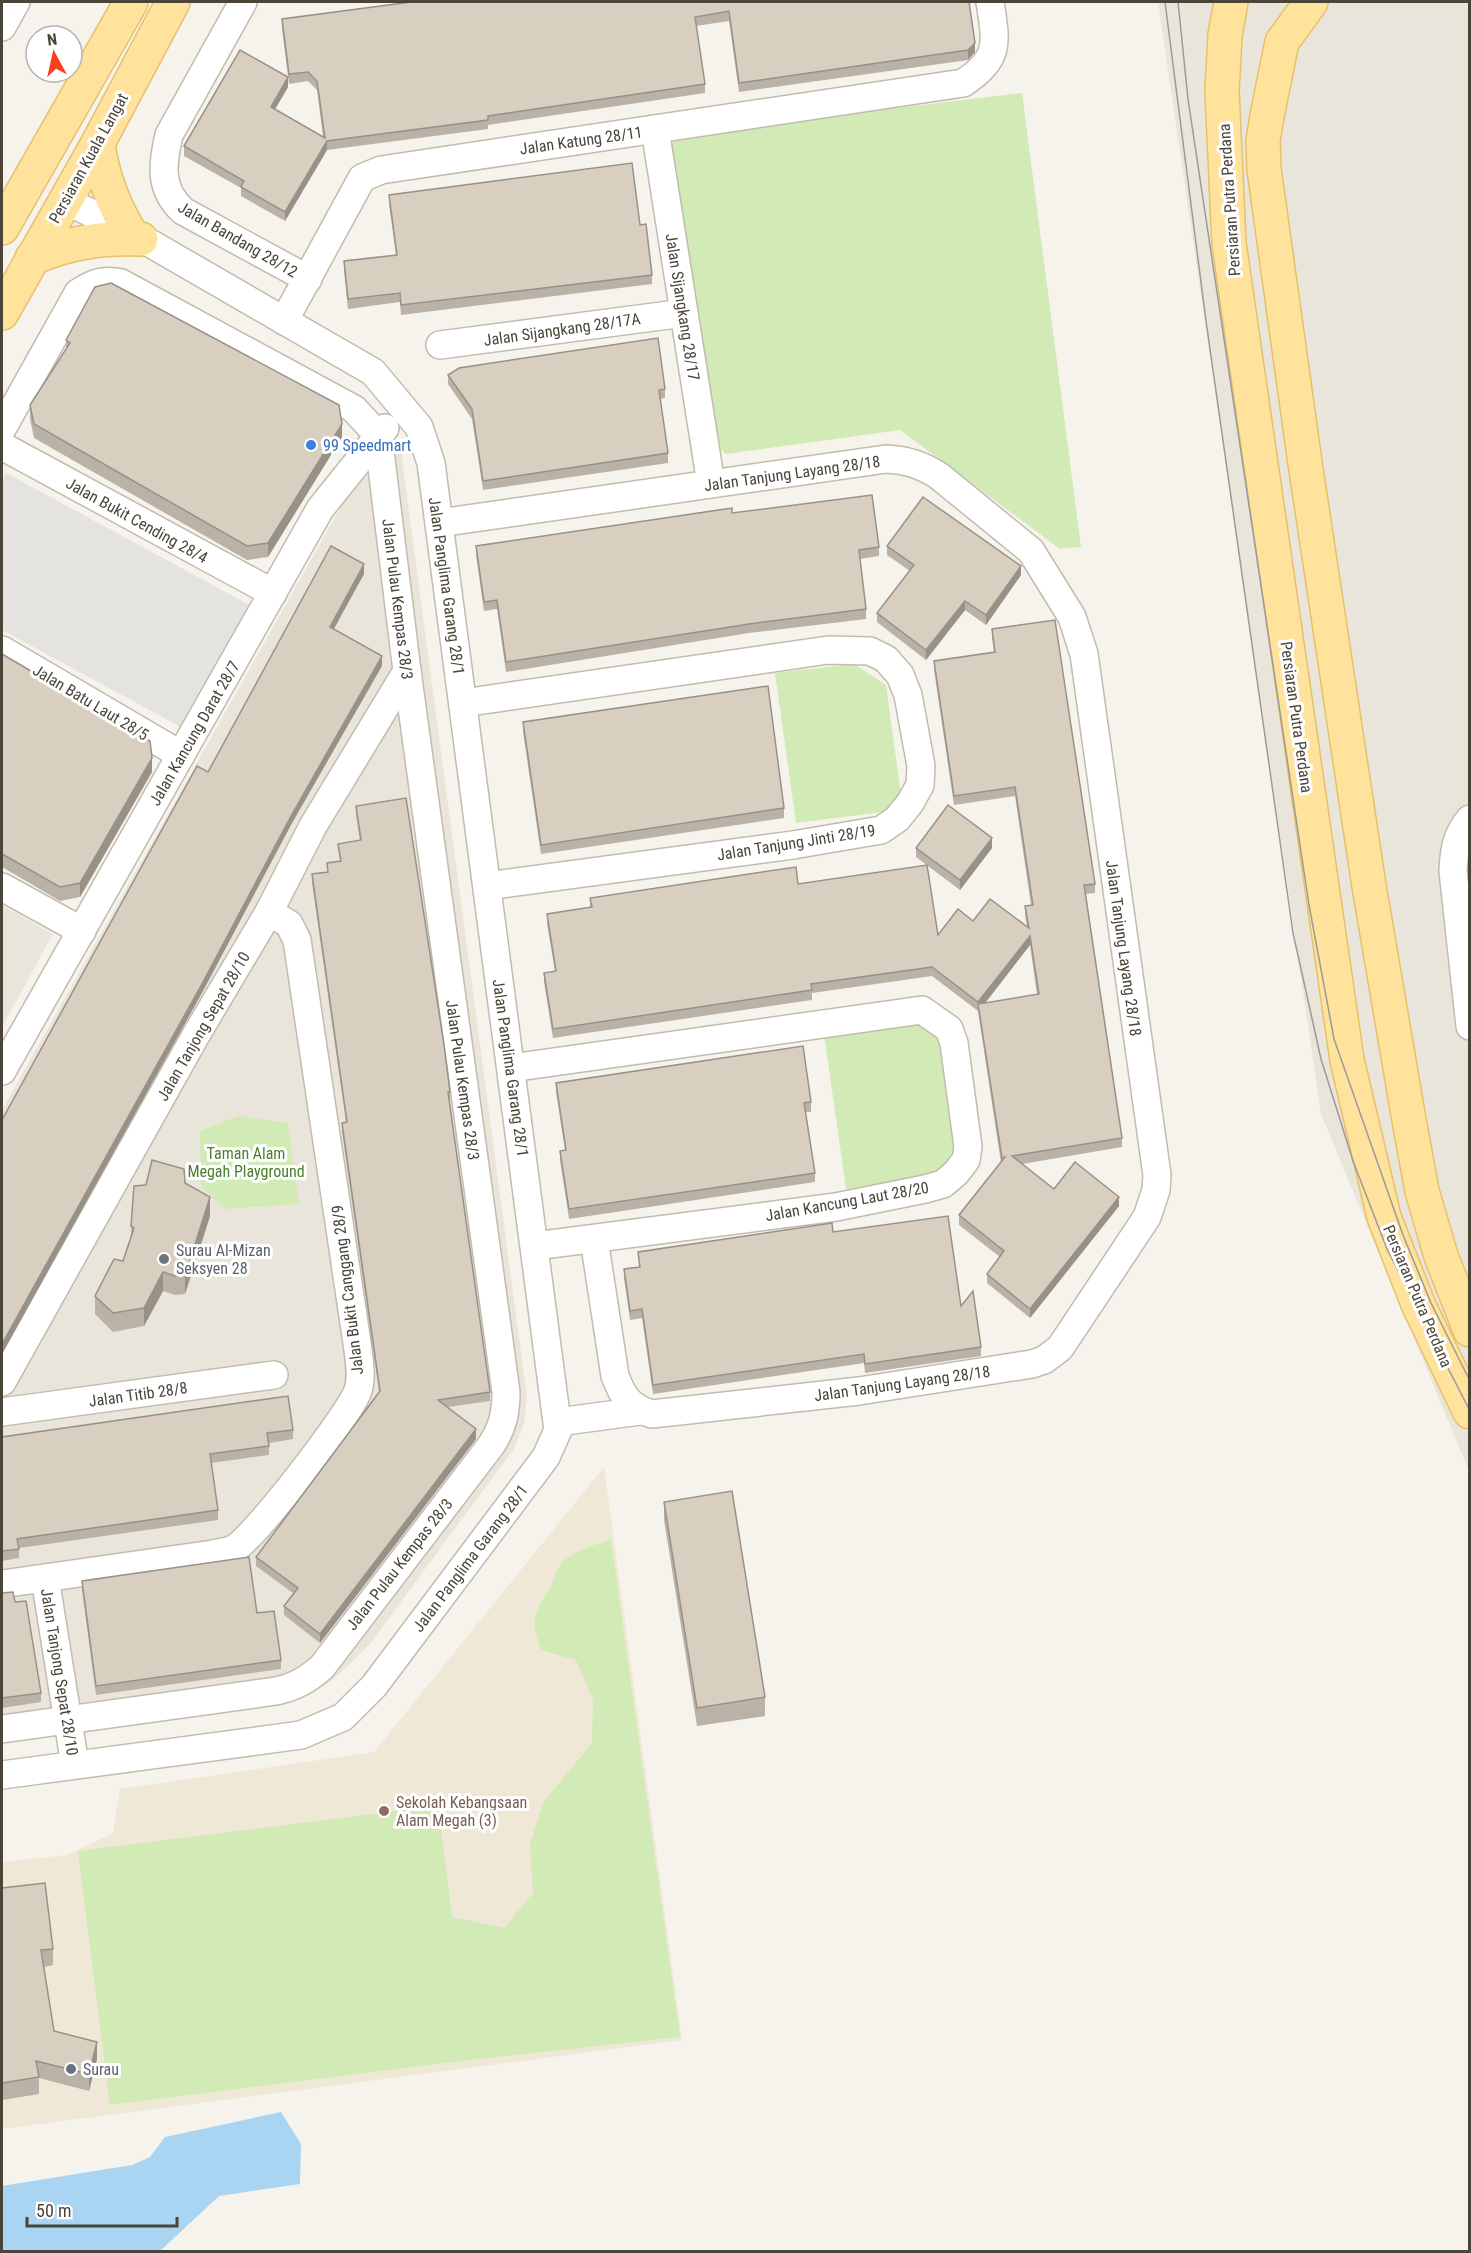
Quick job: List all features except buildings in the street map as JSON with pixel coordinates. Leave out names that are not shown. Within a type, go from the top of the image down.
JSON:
[{"type":"main road","points":[[2,228],[131,2]]},
{"type":"main road","name":"Persiaran Kuala Langat","points":[[2,313],[98,143],[173,2]]},
{"type":"main road","name":"Persiaran Putra Perdana","points":[[1231,2],[1225,35],[1222,91],[1229,243],[1347,1060],[1384,1217],[1418,1304],[1470,1412]]},
{"type":"main road","name":"Persiaran Putra Perdana","points":[[1311,2],[1282,42],[1264,132],[1264,169],[1368,875],[1409,1120],[1422,1191],[1441,1256],[1470,1330]]},
{"type":"main road","points":[[64,200],[59,188],[59,163],[70,130],[93,82],[95,65]]},
{"type":"main road","points":[[32,258],[78,242],[135,235],[109,193],[102,170],[98,143]]},
{"type":"main road","points":[[2,249],[32,207],[53,198],[64,200]]},
{"type":"street","points":[[2,27],[16,2]]},
{"type":"street","name":"Jalan Bandang 28/12","points":[[243,2],[170,135],[165,151],[165,185],[170,199],[183,211],[308,279]]},
{"type":"street","name":"Jalan Katung 28/11","points":[[284,321],[362,178],[381,170],[963,82],[988,64],[994,51],[995,36],[990,2]]},
{"type":"street","name":"Jalan Sijangkang 28/17","points":[[655,129],[711,484]]},
{"type":"street","name":"Jalan Panglima Garang 28/1","points":[[2,1775],[301,1735],[343,1717],[374,1686],[546,1457],[554,1444],[558,1422],[427,444],[406,408],[373,372],[135,235],[64,200]]},
{"type":"street","points":[[2,429],[78,293],[92,283],[108,280],[121,283],[354,409],[378,435]]},
{"type":"street","name":"Jalan Sijangkang 28/17A","points":[[440,345],[684,313]]},
{"type":"street","name":"Jalan Kancung Darat 28/7","points":[[2,1071],[320,509],[378,435],[406,408]]},
{"type":"street","name":"Jalan Pulau Kempas 28/3","points":[[2,1729],[276,1690],[293,1687],[309,1679],[322,1667],[502,1429],[506,1412],[506,1392],[407,671],[378,435]]},
{"type":"street","name":"Jalan Bukit Cending 28/4","points":[[2,446],[273,593]]},
{"type":"street","name":"Jalan Tanjung Layang 28/18","points":[[439,523],[886,459],[907,460],[924,466],[1031,550],[1072,617],[1084,654],[1114,887],[1155,1158],[1156,1190],[1147,1217],[1068,1338],[1060,1348],[1044,1360],[1032,1364],[859,1391],[652,1414],[640,1411],[558,1422]]},
{"type":"street","name":"Jalan Batu Laut 28/5","points":[[2,650],[181,755]]},
{"type":"street","name":"Jalan Tanjung Jinti 28/19","points":[[463,703],[828,650],[870,651],[886,659],[900,675],[908,696],[921,766],[920,785],[910,803],[897,819],[881,830],[793,845],[487,886]]},
{"type":"street","name":"Jalan Tanjong Sepat 28/10","points":[[2,1383],[196,1035],[269,912],[314,826],[407,671]]},
{"type":"street","points":[[1470,819],[1462,828],[1454,847],[1454,871],[1470,1026]]},
{"type":"street","points":[[2,887],[81,931]]},
{"type":"street","name":"Jalan Bukit Canggang 28/9","points":[[2,1584],[213,1554],[235,1548],[273,1507],[346,1413],[358,1392],[360,1368],[357,1343],[297,940],[289,924],[269,912]]},
{"type":"street","name":"Jalan Kancung Laut 28/20","points":[[511,1068],[922,1010],[949,1029],[954,1043],[968,1147],[966,1160],[943,1184],[836,1207],[535,1246]]},
{"type":"street","points":[[594,1239],[615,1376],[622,1394],[630,1405],[640,1411]]},
{"type":"street","name":"Jalan Titib 28/8","points":[[2,1412],[274,1375]]},
{"type":"street","name":"Jalan Tanjong Sepat 28/10","points":[[45,1578],[75,1765]]},
{"type":"shaded area","points":[[1158,2],[1469,2],[1469,1471],[1321,1114]]},
{"type":"shaded area","points":[[400,444],[527,1397],[524,1423],[514,1449],[369,1645],[334,1679],[310,1695],[2,1740],[2,1110],[367,460]]},
{"type":"shaded area","points":[[6,473],[257,609],[188,731],[2,630],[2,482]]},
{"type":"shaded area","points":[[2,905],[53,934],[2,1027]]},
{"type":"shaded area","name":"Sekolah Kebangsaan Alam Megah (3)","points":[[604,1467],[682,2040],[2,2129],[2,1862],[67,1855],[113,1833],[120,1789],[374,1752]]},
{"type":"green space","points":[[1022,93],[1081,547],[1060,549],[900,430],[726,454],[713,444],[669,150],[677,134]]},
{"type":"green space","points":[[854,664],[886,685],[901,795],[891,811],[796,823],[775,673]]},
{"type":"green space","points":[[916,1023],[940,1039],[955,1147],[939,1176],[846,1189],[824,1034]]},
{"type":"green space","name":"Taman Alam Megah Playground","points":[[239,1116],[288,1123],[299,1204],[224,1209],[201,1185],[200,1131]]},
{"type":"green space","name":"Sekolah Kebangsaan Alam Megah (3)","points":[[611,1539],[680,2037],[470,2060],[110,2105],[78,1851],[438,1806],[452,1917],[504,1928],[533,1893],[530,1844],[543,1803],[592,1743],[593,1700],[576,1660],[541,1650],[535,1625],[536,1613],[565,1559]]},
{"type":"water","points":[[281,2112],[301,2144],[300,2184],[219,2196],[160,2251],[2,2251],[2,2186],[132,2165],[150,2157],[165,2137]]},
{"type":"tram line","points":[[1165,2],[1206,321],[1293,933],[1321,1059],[1353,1161],[1387,1249],[1470,1411]]},
{"type":"tram line","points":[[1178,2],[1188,99],[1309,905],[1334,1039],[1403,1235],[1431,1303],[1470,1381]]},
{"type":"place","name":"99 Speedmart","points":[[311,445]]},
{"type":"place","name":"Surau Al-Mizan Seksyen 28","points":[[164,1259]]},
{"type":"place","name":"Sekolah Kebangsaan Alam Megah (3)","points":[[384,1811]]},
{"type":"place","name":"Surau","points":[[71,2069]]}]
